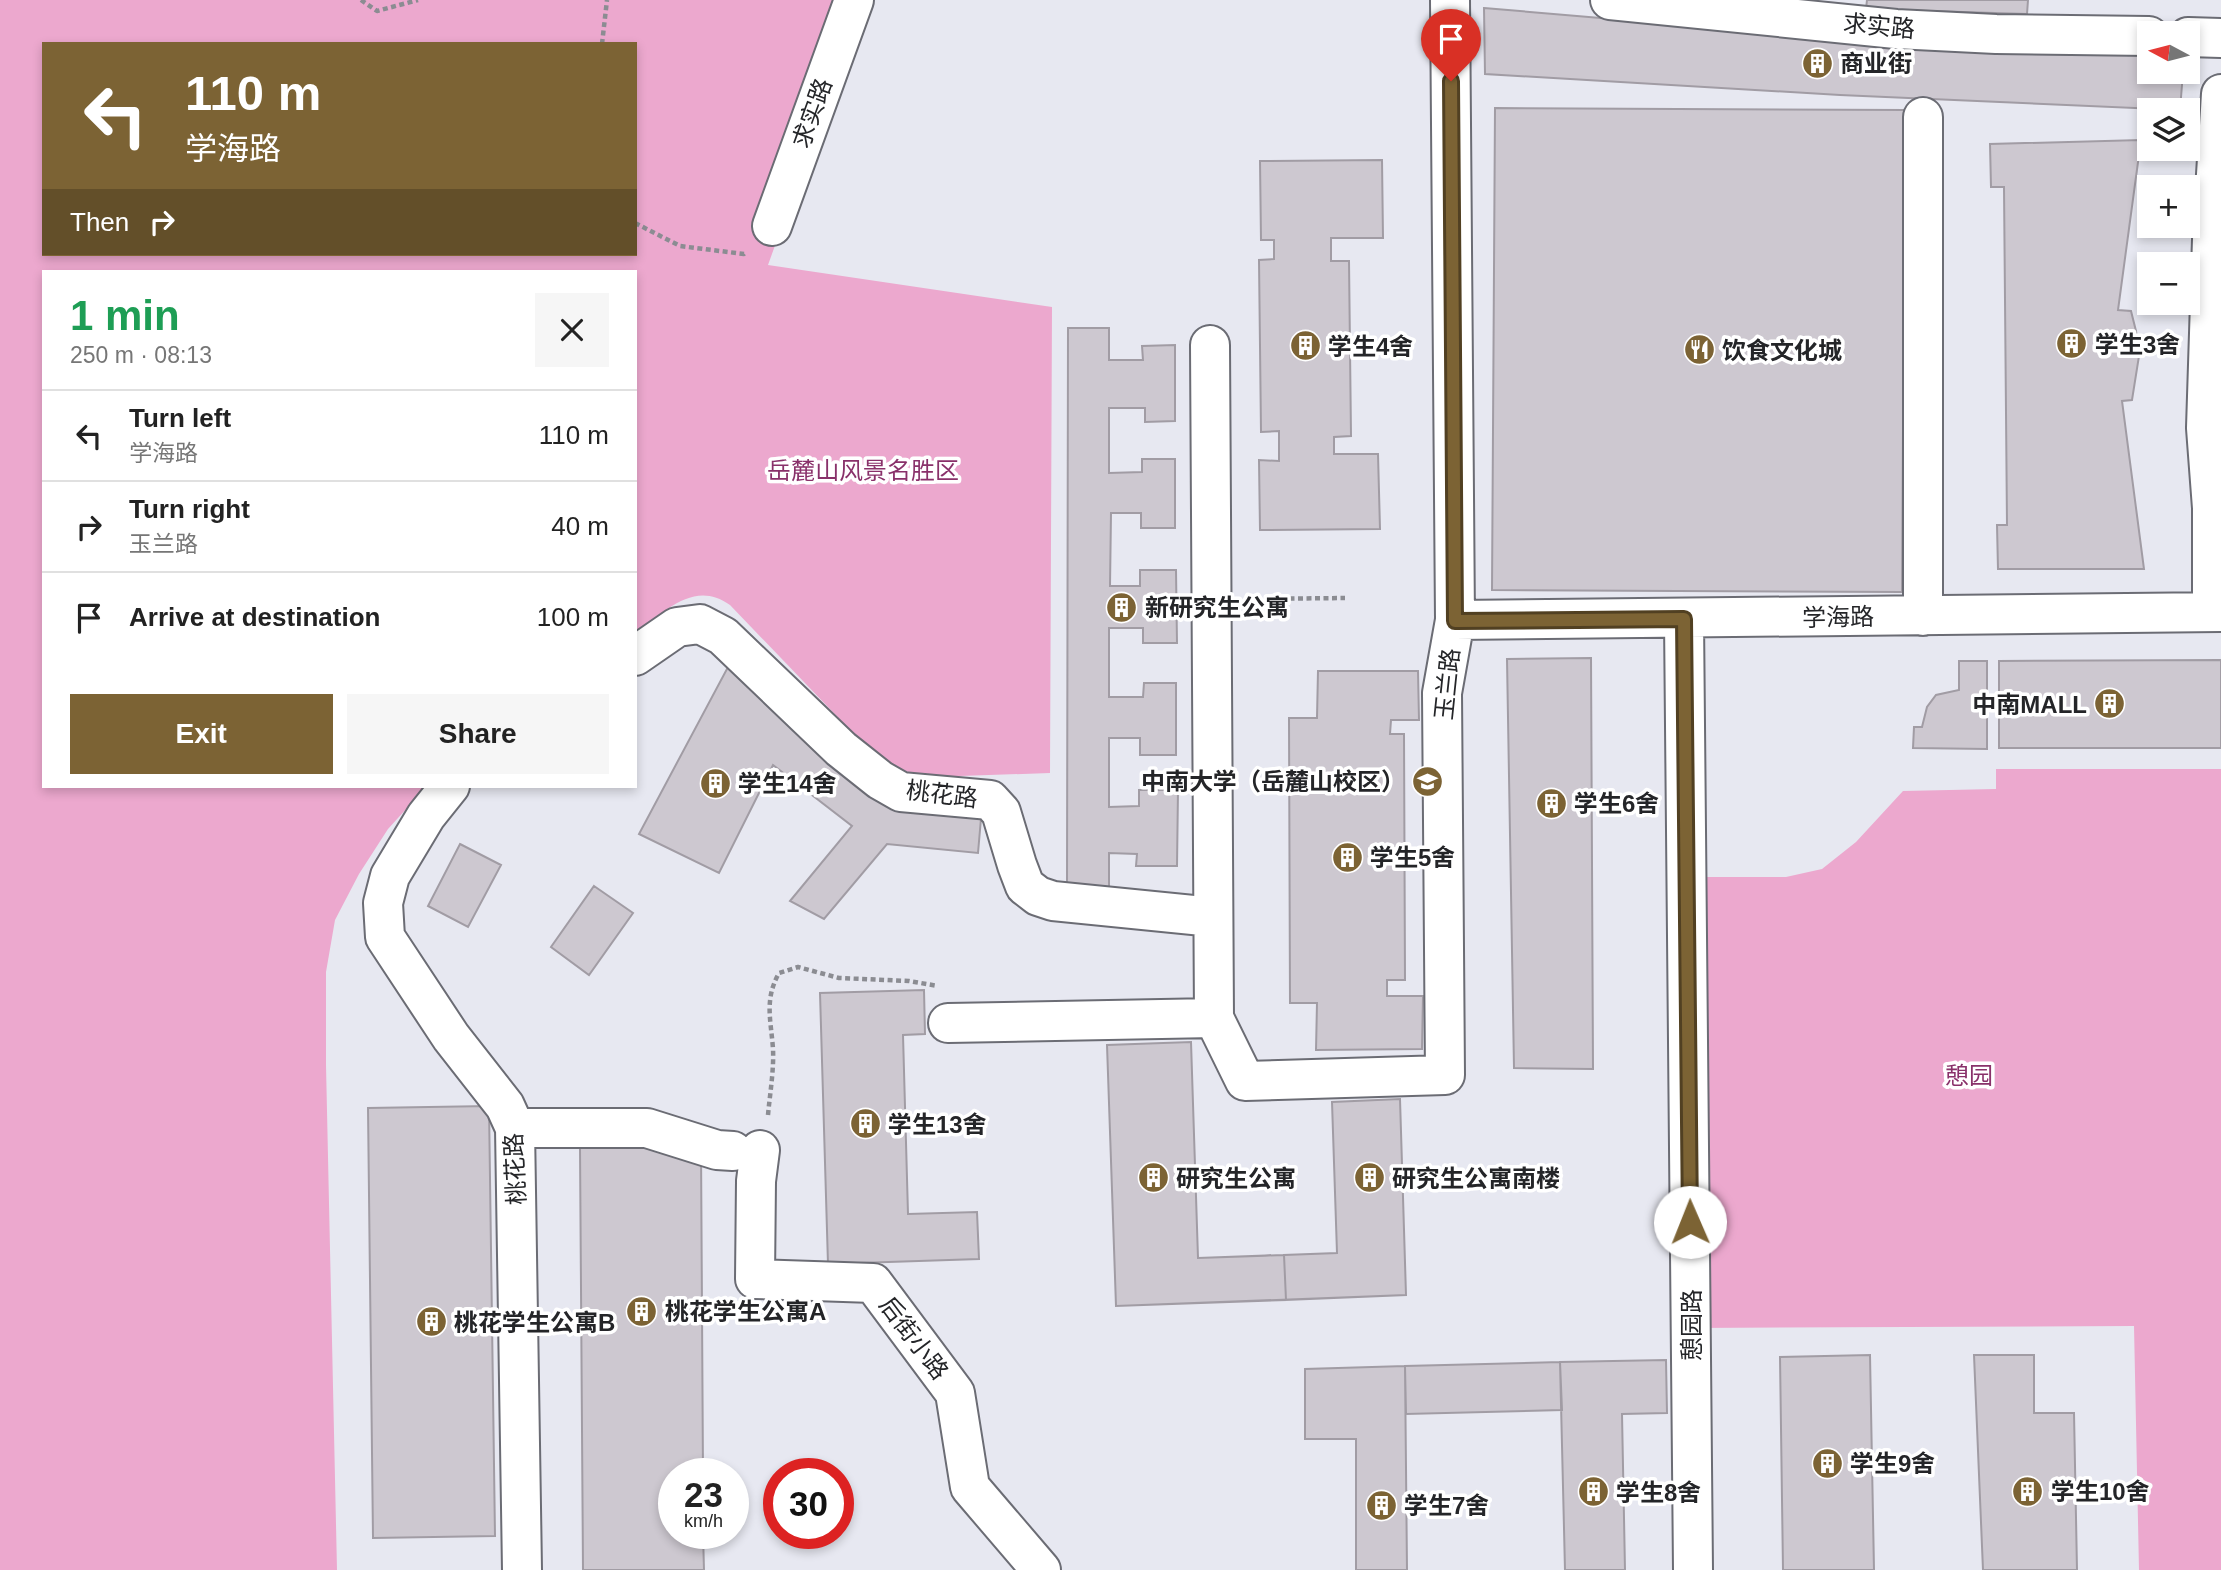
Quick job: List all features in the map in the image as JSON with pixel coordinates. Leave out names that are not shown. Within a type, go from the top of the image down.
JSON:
[{"type":"street","name":"求实路","points":[[772,226],[854,0]]},
{"type":"street","name":"玉兰路","points":[[1214,1018],[1245,1081],[1445,1075],[1442,693],[1455,621],[1450,0]]},
{"type":"street","name":"求实路","points":[[1610,0],[1896,29],[1996,34],[2137,36]]},
{"type":"street","points":[[2200,37],[2221,38]]},
{"type":"street","points":[[2216,612],[2206,428],[2212,239],[2221,94]]},
{"type":"street","points":[[1923,117],[1923,616]]},
{"type":"street","points":[[966,1022],[1214,1018],[1210,345]]},
{"type":"street","name":"学海路","points":[[1455,621],[2216,612]]},
{"type":"street","name":"憩园路","points":[[1684,619],[1693,1570]]},
{"type":"street","name":"桃花路","points":[[637,655],[677,627],[700,624],[723,636],[841,749],[880,780],[901,792],[990,800],[1001,812],[1025,886],[1038,897],[1053,901],[1213,917]]},
{"type":"street","name":"桃花路","points":[[448,788],[426,816],[390,876],[383,903],[385,937],[452,1037],[505,1106],[515,1128],[522,1570]]},
{"type":"street","points":[[515,1128],[647,1128],[717,1150],[747,1150]]},
{"type":"street","name":"后街小路","points":[[747,1150],[756,1181],[755,1279],[873,1283],[956,1393],[970,1488],[1041,1570]]},
{"type":"path","points":[[361,0],[377,10],[418,0]]},
{"type":"path","points":[[601,42],[607,0]]},
{"type":"path","points":[[637,224],[680,246],[744,254],[772,226]]},
{"type":"path","points":[[1212,599],[1345,598]]},
{"type":"path","points":[[747,1150],[768,1115],[772,1061],[771,988],[779,973],[798,967],[839,978],[935,985],[952,989],[965,1000],[966,1022]]},
{"type":"green space","name":"岳麓山风景名胜区","points":[[0,0],[841,0],[856,20],[768,265],[1052,307],[1050,773],[930,777],[904,771],[880,758],[730,605],[717,598],[704,595],[680,601],[637,632],[637,270],[42,270],[42,788],[425,788],[388,829],[359,874],[335,920],[326,972],[337,1570],[0,1570]]},
{"type":"green space","name":"憩园","points":[[1996,769],[2221,769],[2221,1570],[2139,1570],[2134,1326],[1691,1328],[1687,877],[1786,877],[1822,869],[1856,842],[1903,791],[1996,789]]},
{"type":"building","name":"商业街","points":[[1867,0],[2028,0],[2027,14],[1866,9]]},
{"type":"building","name":"商业街","points":[[1484,8],[2021,54],[2137,55],[2137,84],[2182,84],[2181,98],[2137,98],[2137,108],[1840,95],[1485,74]]},
{"type":"building","name":"饮食文化城","points":[[1495,108],[1905,110],[1902,592],[1492,590]]},
{"type":"building","name":"学生3舍","points":[[2137,140],[2138,161],[2118,310],[2131,311],[2139,356],[2132,400],[2122,401],[2144,569],[1998,569],[1997,525],[2007,525],[2004,187],[1991,187],[1990,144]]},
{"type":"building","name":"学生4舍","points":[[1382,160],[1383,238],[1331,238],[1331,261],[1349,261],[1351,436],[1334,437],[1334,454],[1378,454],[1380,529],[1260,530],[1259,460],[1279,461],[1279,431],[1261,432],[1259,260],[1274,259],[1274,240],[1261,240],[1260,161]]},
{"type":"building","name":"新研究生公寓","points":[[1068,328],[1109,328],[1109,360],[1143,360],[1142,346],[1175,345],[1175,421],[1145,422],[1145,408],[1109,408],[1109,473],[1142,472],[1142,459],[1175,459],[1175,528],[1141,528],[1141,513],[1111,513],[1110,586],[1140,586],[1140,570],[1176,570],[1177,643],[1143,643],[1143,628],[1109,628],[1109,697],[1143,697],[1144,683],[1176,683],[1176,755],[1140,755],[1140,738],[1109,738],[1109,807],[1139,806],[1139,790],[1178,790],[1177,866],[1136,866],[1137,854],[1109,853],[1109,888],[1067,889]]},
{"type":"building","name":"学生6舍","points":[[1591,658],[1593,1069],[1514,1068],[1507,659]]},
{"type":"building","name":"中南MALL","points":[[2221,660],[2221,748],[1999,748],[1999,661]]},
{"type":"building","points":[[1959,661],[1987,661],[1987,749],[1913,748],[1914,727],[1922,727],[1927,707],[1936,695],[1959,690]]},
{"type":"building","name":"学生14舍","points":[[728,667],[885,801],[982,807],[978,853],[887,844],[824,919],[790,901],[852,826],[773,765],[719,873],[639,834]]},
{"type":"building","name":"学生5舍","points":[[1318,671],[1418,671],[1419,720],[1391,720],[1390,734],[1404,734],[1405,980],[1387,980],[1387,996],[1423,996],[1422,1049],[1316,1050],[1317,1003],[1290,1003],[1289,718],[1317,718]]},
{"type":"building","points":[[460,844],[501,865],[468,927],[428,906]]},
{"type":"building","points":[[594,886],[633,913],[589,975],[551,947]]},
{"type":"building","name":"学生13舍","points":[[924,990],[925,1034],[903,1035],[908,1214],[977,1212],[979,1259],[828,1264],[820,993]]},
{"type":"building","name":"研究生公寓","points":[[1191,1042],[1198,1258],[1337,1253],[1332,1102],[1400,1099],[1406,1295],[1116,1306],[1107,1045]]},
{"type":"building","name":"研究生公寓","points":[[1191,1042],[1198,1258],[1284,1255],[1286,1300],[1116,1306],[1107,1045]]},
{"type":"building","name":"研究生公寓南楼","points":[[1400,1099],[1406,1295],[1286,1300],[1284,1255],[1337,1253],[1332,1102]]},
{"type":"building","name":"桃花学生公寓B","points":[[489,1106],[495,1536],[373,1538],[368,1108]]},
{"type":"building","name":"桃花学生公寓A","points":[[701,1147],[703,1458],[658,1458],[658,1549],[703,1549],[704,1570],[583,1570],[580,1148]]},
{"type":"building","name":"学生9舍","points":[[1870,1355],[1874,1570],[1783,1570],[1780,1357]]},
{"type":"building","name":"学生10舍","points":[[1974,1355],[2034,1355],[2034,1413],[2074,1413],[2077,1570],[1983,1570]]},
{"type":"building","name":"学生8舍","points":[[1666,1360],[1667,1413],[1622,1414],[1625,1570],[1565,1570],[1560,1362]]},
{"type":"building","points":[[1560,1362],[1562,1410],[1406,1414],[1405,1366]]},
{"type":"building","name":"学生7舍","points":[[1405,1366],[1407,1570],[1356,1570],[1356,1439],[1305,1439],[1305,1369]]},
{"type":"place","name":"商业街","points":[[1817,63]]},
{"type":"place","name":"学生3舍","points":[[2072,344]]},
{"type":"place","name":"学生4舍","points":[[1305,346]]},
{"type":"place","name":"饮食文化城","points":[[1699,350]]},
{"type":"place","name":"新研究生公寓","points":[[1122,607]]},
{"type":"place","name":"中南MALL","points":[[2110,704]]},
{"type":"place","name":"中南大学（岳麓山校区）","points":[[1428,781]]},
{"type":"place","name":"学生14舍","points":[[715,783]]},
{"type":"place","name":"学生6舍","points":[[1551,803]]},
{"type":"place","name":"学生5舍","points":[[1347,857]]},
{"type":"place","name":"学生13舍","points":[[865,1124]]},
{"type":"place","name":"研究生公寓","points":[[1153,1178]]},
{"type":"place","name":"研究生公寓南楼","points":[[1369,1178]]},
{"type":"place","name":"桃花学生公寓A","points":[[642,1311]]},
{"type":"place","name":"桃花学生公寓B","points":[[431,1322]]},
{"type":"place","name":"学生9舍","points":[[1827,1463]]},
{"type":"place","name":"学生10舍","points":[[2028,1491]]},
{"type":"place","name":"学生8舍","points":[[1593,1492]]},
{"type":"place","name":"学生7舍","points":[[1381,1505]]},
{"type":"route","points":[[1451,81],[1455,621],[1684,619],[1690,1222]]}]
